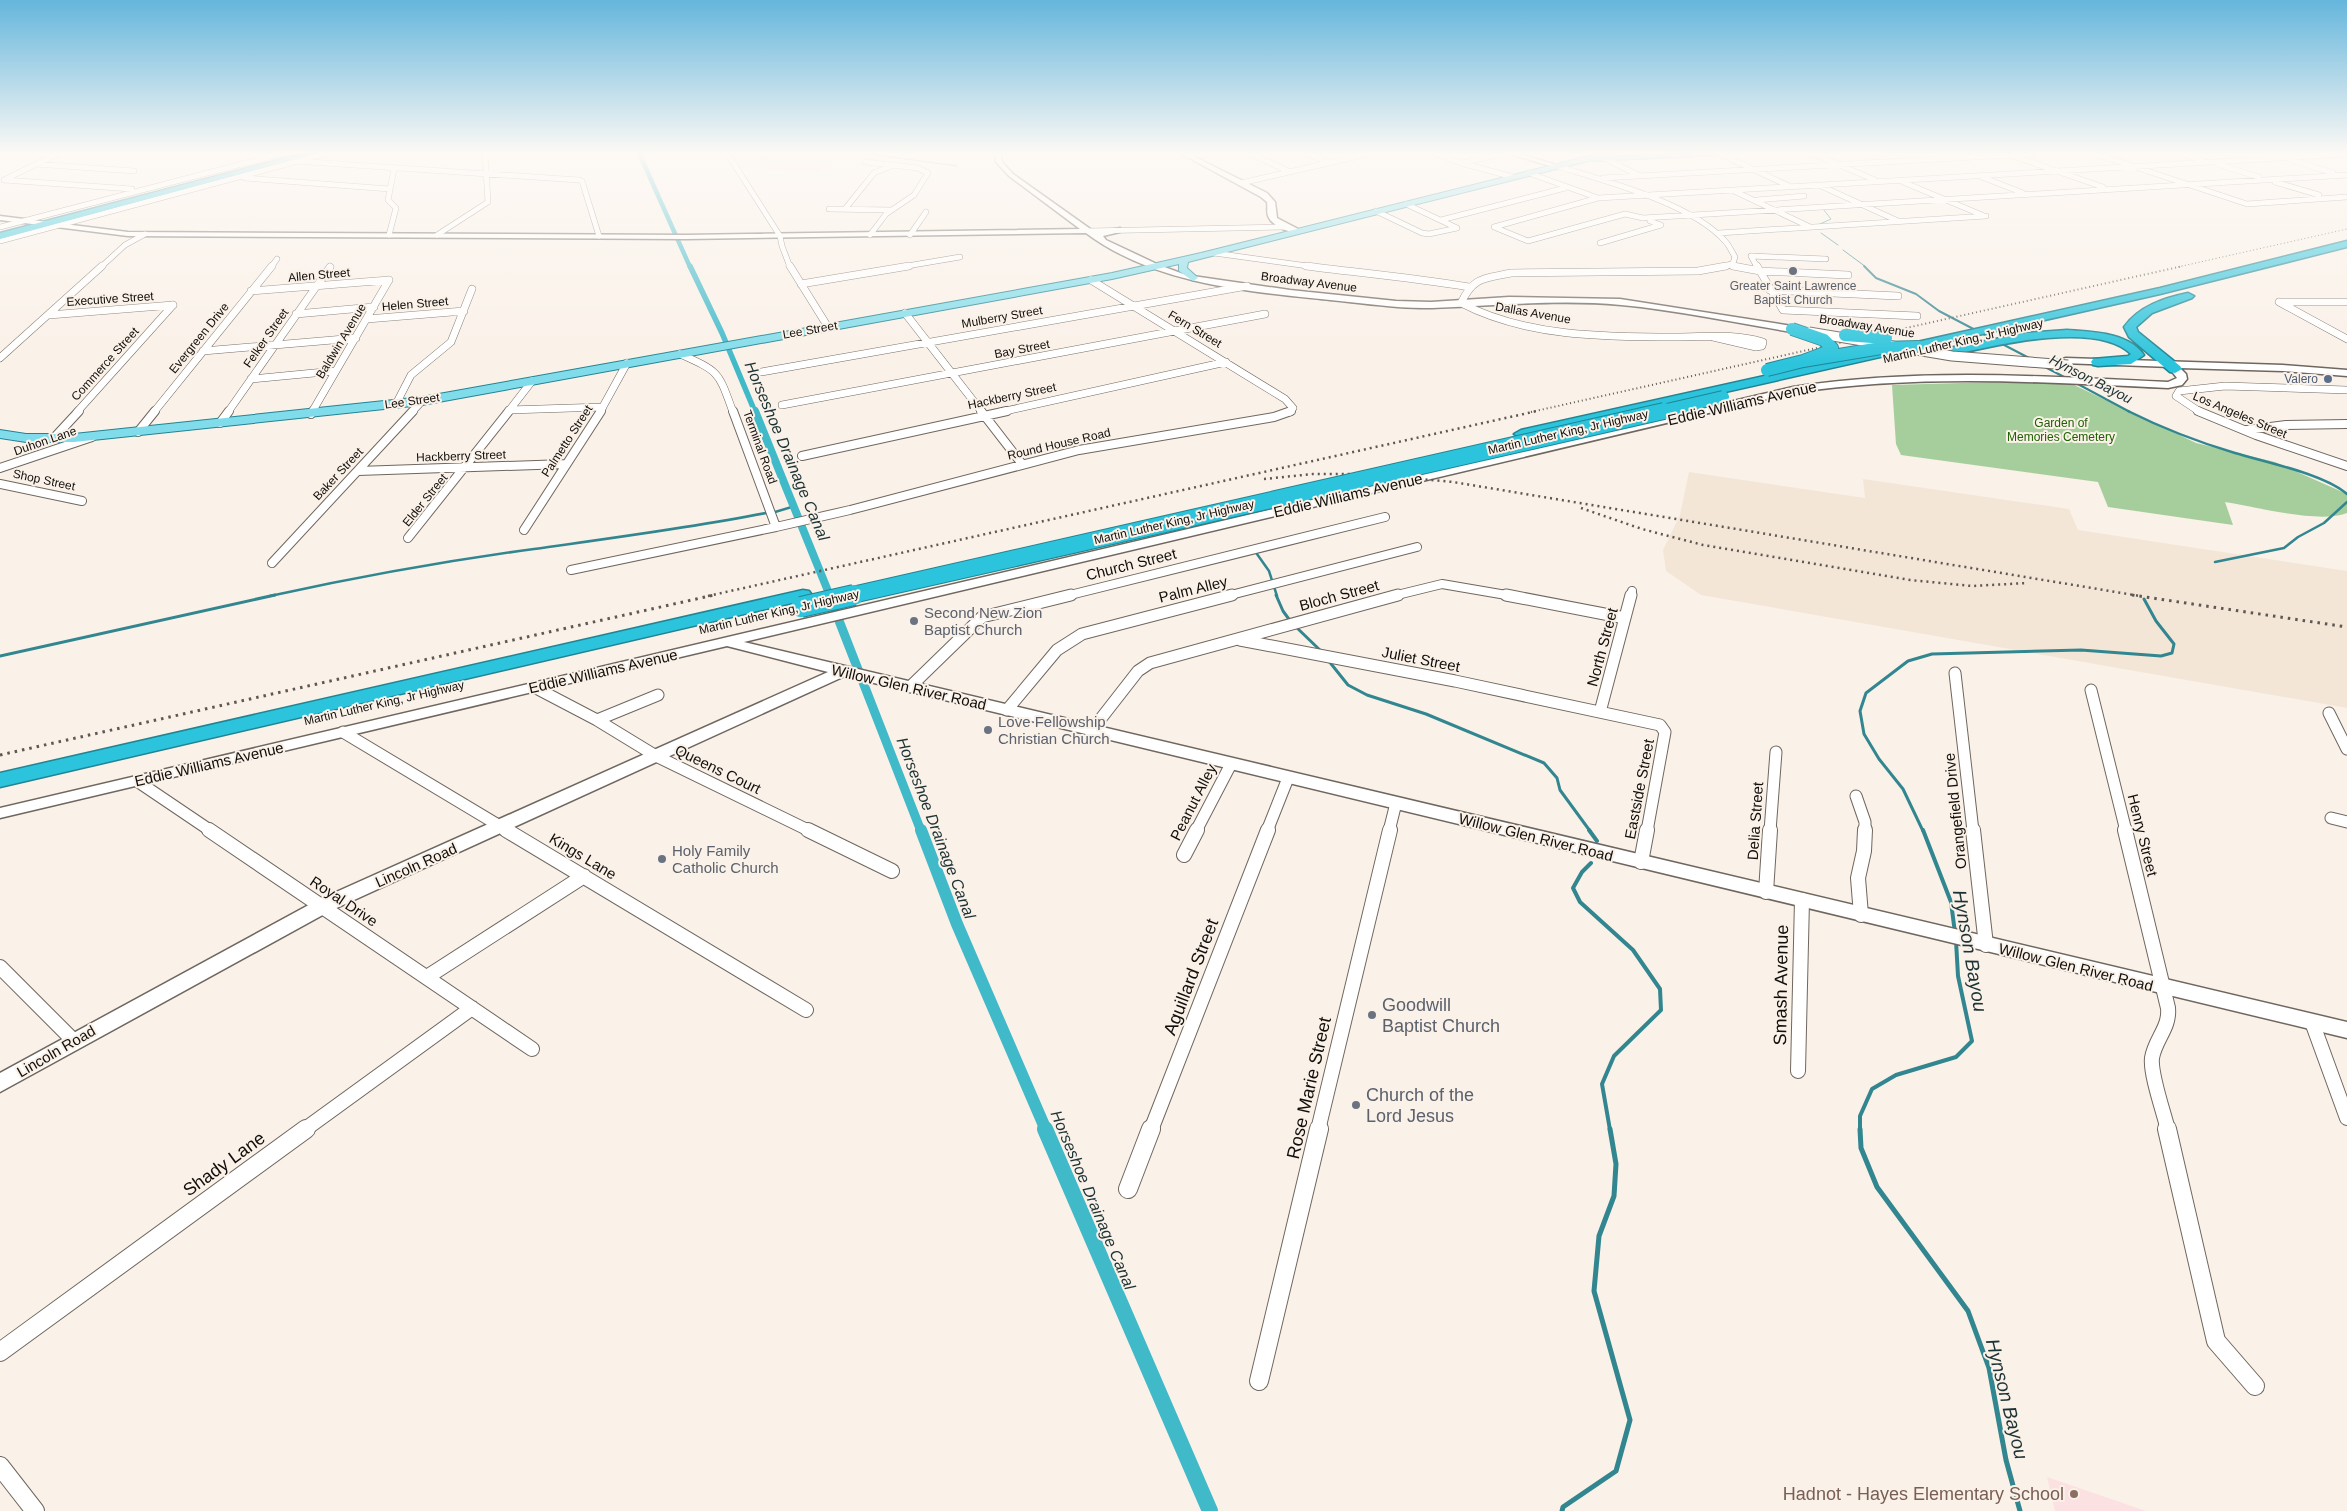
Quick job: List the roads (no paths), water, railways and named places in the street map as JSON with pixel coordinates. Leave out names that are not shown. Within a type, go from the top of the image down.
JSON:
[{"type":"highway","points":[[0,232],[39,224]]},
{"type":"highway","points":[[0,236],[39,224]]},
{"type":"highway","name":"Martin Luther King, Jr Highway","points":[[1997,334],[2212,277],[2347,244]]},
{"type":"highway","name":"Martin Luther King, Jr Highway","points":[[0,780],[806,607],[1521,434],[1978,334],[1997,334],[2347,252]]},
{"type":"highway","points":[[2164,366],[2133,334],[2130,327],[2147,310],[2190,295],[2333,255]]},
{"type":"highway","points":[[1803,361],[1906,345],[2057,305],[2212,277]]},
{"type":"highway","points":[[1539,430],[1803,361],[1830,352],[1832,348],[1824,340],[1795,328]]},
{"type":"highway","name":"Martin Luther King, Jr Highway","points":[[0,792],[1723,397],[1978,334]]},
{"type":"highway","points":[[1786,382],[1997,334],[2015,339],[2052,334],[2083,334],[2117,341],[2164,366]]},
{"type":"highway","points":[[1845,335],[1883,338],[1906,345]]},
{"type":"highway","points":[[2098,362],[2131,360],[2138,355],[2135,351]]},
{"type":"main road","points":[[35,224],[105,233],[145,234],[686,237]]},
{"type":"main road","points":[[1052,231],[1070,228],[1074,224]]},
{"type":"main road","name":"Broadway Avenue","points":[[1077,224],[1099,239],[1139,260],[1174,273],[1193,278],[1378,303],[1431,305],[1536,300],[1620,302],[2016,362],[2347,373]]},
{"type":"main road","points":[[1282,224],[1298,231]]},
{"type":"main road","name":"Lee Street","points":[[0,434],[26,438],[54,438],[138,432],[422,401],[1091,280],[1156,267],[1327,224]]},
{"type":"main road","points":[[1099,239],[1099,234],[1117,230]]},
{"type":"main road","points":[[1130,272],[1140,266],[1139,260],[1180,261],[1184,263],[1182,269],[1193,278]]},
{"type":"main road","points":[[1130,272],[1174,273]]},
{"type":"main road","name":"Broadway Avenue","points":[[1795,328],[1845,335]]},
{"type":"main road","name":"Broadway Avenue","points":[[2067,363],[2098,362],[2164,366]]},
{"type":"main road","name":"Eddie Williams Avenue","points":[[2120,383],[2167,379],[2168,376],[2164,366]]},
{"type":"main road","name":"Eddie Williams Avenue","points":[[0,813],[727,641],[806,607],[861,609],[1793,390],[1854,381],[1903,378],[2086,382]]},
{"type":"main road","name":"Willow Glen River Road","points":[[727,641],[845,672],[2164,988],[2347,1030]]},
{"type":"main road","name":"Lincoln Road","points":[[74,1041],[323,906],[845,672]]},
{"type":"street","points":[[0,227],[15,224]]},
{"type":"street","points":[[0,241],[64,224]]},
{"type":"street","points":[[389,235],[392,224]]},
{"type":"street","points":[[437,235],[455,224]]},
{"type":"street","points":[[595,224],[599,236]]},
{"type":"street","points":[[772,224],[780,236],[784,254],[828,327]]},
{"type":"street","points":[[870,235],[878,224]]},
{"type":"street","points":[[910,234],[918,224]]},
{"type":"street","points":[[1401,224],[1416,231],[1429,234],[1455,230],[1457,228],[1450,224]]},
{"type":"street","points":[[1507,224],[1494,227],[1528,241],[1590,224]]},
{"type":"street","points":[[1600,243],[1661,225],[1657,224]]},
{"type":"street","points":[[1702,224],[1719,233],[1732,248],[1736,257],[1729,265]]},
{"type":"street","points":[[1804,224],[1811,227]]},
{"type":"street","points":[[1719,233],[1872,224]]},
{"type":"street","points":[[686,237],[1287,227]]},
{"type":"street","points":[[0,358],[125,245],[145,234]]},
{"type":"street","points":[[1214,253],[1380,276],[1400,276],[1469,287]]},
{"type":"street","points":[[1826,259],[1751,256],[1783,310],[1917,316]]},
{"type":"street","points":[[801,284],[960,257]]},
{"type":"street","name":"Evergreen Drive","points":[[138,432],[277,259]]},
{"type":"street","points":[[1461,303],[1469,287],[1483,279],[1511,273],[1547,271],[1698,271],[1729,265],[1760,271],[1848,275]]},
{"type":"street","name":"Felker Street","points":[[220,423],[330,266]]},
{"type":"street","name":"Allen Street","points":[[251,291],[390,280]]},
{"type":"street","name":"Baldwin Avenue","points":[[311,414],[390,280]]},
{"type":"street","name":"Fern Street","points":[[1091,280],[1285,399]]},
{"type":"street","name":"Mulberry Street","points":[[761,372],[1248,286]]},
{"type":"street","points":[[396,404],[411,375],[451,342],[472,288]]},
{"type":"street","points":[[1770,290],[1898,296]]},
{"type":"street","points":[[2347,302],[2279,302],[2347,339]]},
{"type":"street","name":"Dallas Avenue","points":[[1461,303],[1493,319],[1570,332],[1614,336],[1738,337],[1763,342],[1762,346],[1756,347],[1713,337]]},
{"type":"street","name":"Executive Street","points":[[49,315],[173,306]]},
{"type":"street","name":"Commerce Street","points":[[54,438],[173,306]]},
{"type":"street","points":[[296,314],[374,307]]},
{"type":"street","name":"Helen Street","points":[[367,319],[464,311]]},
{"type":"street","points":[[905,313],[1022,464]]},
{"type":"street","name":"Bay Street","points":[[782,405],[1265,314]]},
{"type":"street","points":[[203,351],[356,338]]},
{"type":"street","name":"Terminal Road","points":[[680,354],[712,368],[721,378],[781,526]]},
{"type":"street","name":"Hackberry Street","points":[[802,456],[983,414],[1226,362]]},
{"type":"street","name":"Palmetto Street","points":[[524,530],[603,407],[627,363]]},
{"type":"street","name":"Eddie Williams Avenue","points":[[2086,382],[2168,385],[2182,380],[2181,374],[2164,366]]},
{"type":"street","points":[[251,379],[335,371]]},
{"type":"street","name":"Elder Street","points":[[408,538],[532,381]]},
{"type":"street","name":"Los Angeles Street","points":[[2347,390],[2225,386],[2192,388],[2179,391],[2176,396],[2180,402],[2194,409],[2301,452],[2347,466]]},
{"type":"street","name":"Round House Road","points":[[781,526],[1106,444],[1274,417],[1290,412],[1292,405],[1285,399]]},
{"type":"street","name":"Baker Street","points":[[272,563],[422,401]]},
{"type":"street","points":[[509,410],[603,407]]},
{"type":"street","points":[[2247,430],[2286,426],[2347,424]]},
{"type":"street","name":"Duhon Lane","points":[[0,468],[96,435]]},
{"type":"street","name":"Hackberry Street","points":[[358,471],[565,464]]},
{"type":"street","name":"Shop Street","points":[[0,484],[82,500]]},
{"type":"street","name":"Church Street","points":[[910,687],[982,617],[1385,517]]},
{"type":"street","points":[[571,570],[781,526]]},
{"type":"street","name":"Palm Alley","points":[[1007,710],[1057,650],[1082,634],[1417,547]]},
{"type":"street","name":"Bloch Street","points":[[1092,730],[1143,666],[1442,584],[1626,618]]},
{"type":"street","name":"North Street","points":[[1600,712],[1632,591]]},
{"type":"street","name":"Juliet Street","points":[[1237,639],[1600,712]]},
{"type":"street","name":"Orangefield Drive","points":[[1955,673],[1981,943]]},
{"type":"street","name":"Queens Court","points":[[534,687],[597,720],[656,756],[892,871]]},
{"type":"street","name":"Henry Street","points":[[2091,690],[2164,988],[2168,1016],[2166,1026],[2152,1052],[2152,1063],[2211,1322],[2216,1341],[2255,1386]]},
{"type":"street","points":[[597,720],[658,695]]},
{"type":"street","name":"Eastside Street","points":[[1600,712],[1660,725],[1666,732],[1641,862]]},
{"type":"street","points":[[2329,713],[2347,749]]},
{"type":"street","name":"Kings Lane","points":[[343,732],[806,1010]]},
{"type":"street","name":"Delia Street","points":[[1766,892],[1776,752]]},
{"type":"street","name":"Peanut Alley","points":[[1184,855],[1231,764]]},
{"type":"street","name":"Aguillard Street","points":[[1128,1189],[1288,778]]},
{"type":"street","name":"Royal Drive","points":[[137,781],[532,1049]]},
{"type":"street","points":[[1856,796],[1865,822],[1864,852],[1858,878],[1861,915]]},
{"type":"street","name":"Rose Marie Street","points":[[1259,1381],[1396,803]]},
{"type":"street","points":[[2331,818],[2347,822]]},
{"type":"street","points":[[427,977],[584,876]]},
{"type":"street","name":"Smash Avenue","points":[[1798,1071],[1802,900]]},
{"type":"street","points":[[0,966],[74,1041]]},
{"type":"street","name":"Shady Lane","points":[[0,1352],[472,1008]]},
{"type":"street","points":[[2312,1022],[2347,1118]]},
{"type":"street","name":"Lincoln Road","points":[[0,1084],[74,1041]]},
{"type":"street","points":[[0,1466],[35,1511]]},
{"type":"waterway","name":"Horseshoe Drainage Canal","points":[[671,224],[690,267]]},
{"type":"waterway","name":"Hynson Bayou","points":[[1821,233],[1838,245]]},
{"type":"waterway","name":"Hynson Bayou","points":[[1843,250],[1866,267]]},
{"type":"waterway","name":"Horseshoe Drainage Canal","points":[[690,266],[722,333],[755,412]]},
{"type":"waterway","name":"Hynson Bayou","points":[[1864,266],[1876,278],[1916,294],[1939,311],[2031,359]]},
{"type":"waterway","name":"Hynson Bayou","points":[[2045,367],[2068,379]]},
{"type":"waterway","name":"Hynson Bayou","points":[[2074,382],[2129,411]]},
{"type":"waterway","name":"Horseshoe Drainage Canal","points":[[755,411],[830,596]]},
{"type":"waterway","name":"Hynson Bayou","points":[[2129,411],[2167,429],[2207,444],[2324,480],[2347,494]]},
{"type":"waterway","name":"Hynson Bayou","points":[[2215,562],[2284,548],[2298,537],[2324,523],[2347,502]]},
{"type":"waterway","points":[[775,512],[795,506]]},
{"type":"waterway","points":[[270,596],[434,564],[679,528],[766,513]]},
{"type":"waterway","points":[[1257,554],[1269,571],[1277,596]]},
{"type":"waterway","points":[[0,656],[275,595]]},
{"type":"waterway","name":"Horseshoe Drainage Canal","points":[[829,595],[921,831]]},
{"type":"waterway","points":[[1276,595],[1283,611],[1291,622]]},
{"type":"waterway","name":"Hynson Bayou","points":[[1923,831],[1903,789],[1879,759],[1864,734],[1860,711],[1866,693],[1908,661],[1932,654],[2081,650],[2161,656],[2172,653],[2174,644],[2156,621],[2144,599]]},
{"type":"waterway","points":[[1295,626],[1323,653]]},
{"type":"waterway","points":[[1328,660],[1348,685],[1367,695],[1426,714],[1544,763],[1557,778],[1560,790],[1590,831]]},
{"type":"waterway","name":"Horseshoe Drainage Canal","points":[[921,830],[957,924],[1046,1130]]},
{"type":"waterway","points":[[1589,830],[1597,841]]},
{"type":"waterway","name":"Hynson Bayou","points":[[1923,830],[1951,902],[1955,933]]},
{"type":"waterway","points":[[1591,863],[1582,872],[1573,888],[1580,902],[1633,950],[1660,989],[1661,1010],[1614,1056],[1602,1084],[1610,1130]]},
{"type":"waterway","name":"Hynson Bayou","points":[[1860,1129],[1860,1116],[1872,1089],[1896,1075],[1956,1057],[1972,1041],[1958,976],[1956,941]]},
{"type":"waterway","name":"Horseshoe Drainage Canal","points":[[1045,1129],[1210,1511]]},
{"type":"waterway","points":[[1562,1511],[1563,1507],[1616,1471],[1630,1420],[1594,1291],[1599,1236],[1614,1196],[1616,1164],[1610,1129]]},
{"type":"waterway","name":"Hynson Bayou","points":[[1860,1129],[1861,1148],[1877,1187],[1968,1311],[1989,1368],[2006,1460],[2020,1511]]},
{"type":"railway","points":[[2178,267],[2347,229]]},
{"type":"railway","points":[[1531,412],[2183,266]]},
{"type":"railway","points":[[708,596],[1537,411]]},
{"type":"railway","points":[[1264,479],[1313,474],[1367,474],[1453,482],[2140,596]]},
{"type":"railway","points":[[1581,508],[1642,529],[1703,545],[1910,580],[1972,586],[2027,583]]},
{"type":"railway","points":[[0,755],[714,595]]},
{"type":"railway","points":[[2132,595],[2347,627]]},
{"type":"place","name":"Greater Saint Lawrence Baptist Church","points":[[1793,271]]},
{"type":"place","name":"Valero","points":[[2328,379]]},
{"type":"place","name":"Second New Zion Baptist Church","points":[[914,621]]},
{"type":"place","name":"Love Fellowship Christian Church","points":[[988,730]]},
{"type":"place","name":"Holy Family Catholic Church","points":[[662,859]]},
{"type":"place","name":"Goodwill Baptist Church","points":[[1372,1015]]},
{"type":"place","name":"Church of the Lord Jesus","points":[[1356,1105]]},
{"type":"place","name":"Hadnot - Hayes Elementary School","points":[[2074,1494]]},
{"type":"park label","name":"Garden of Memories Cemetery","points":[[2061,430]]}]
